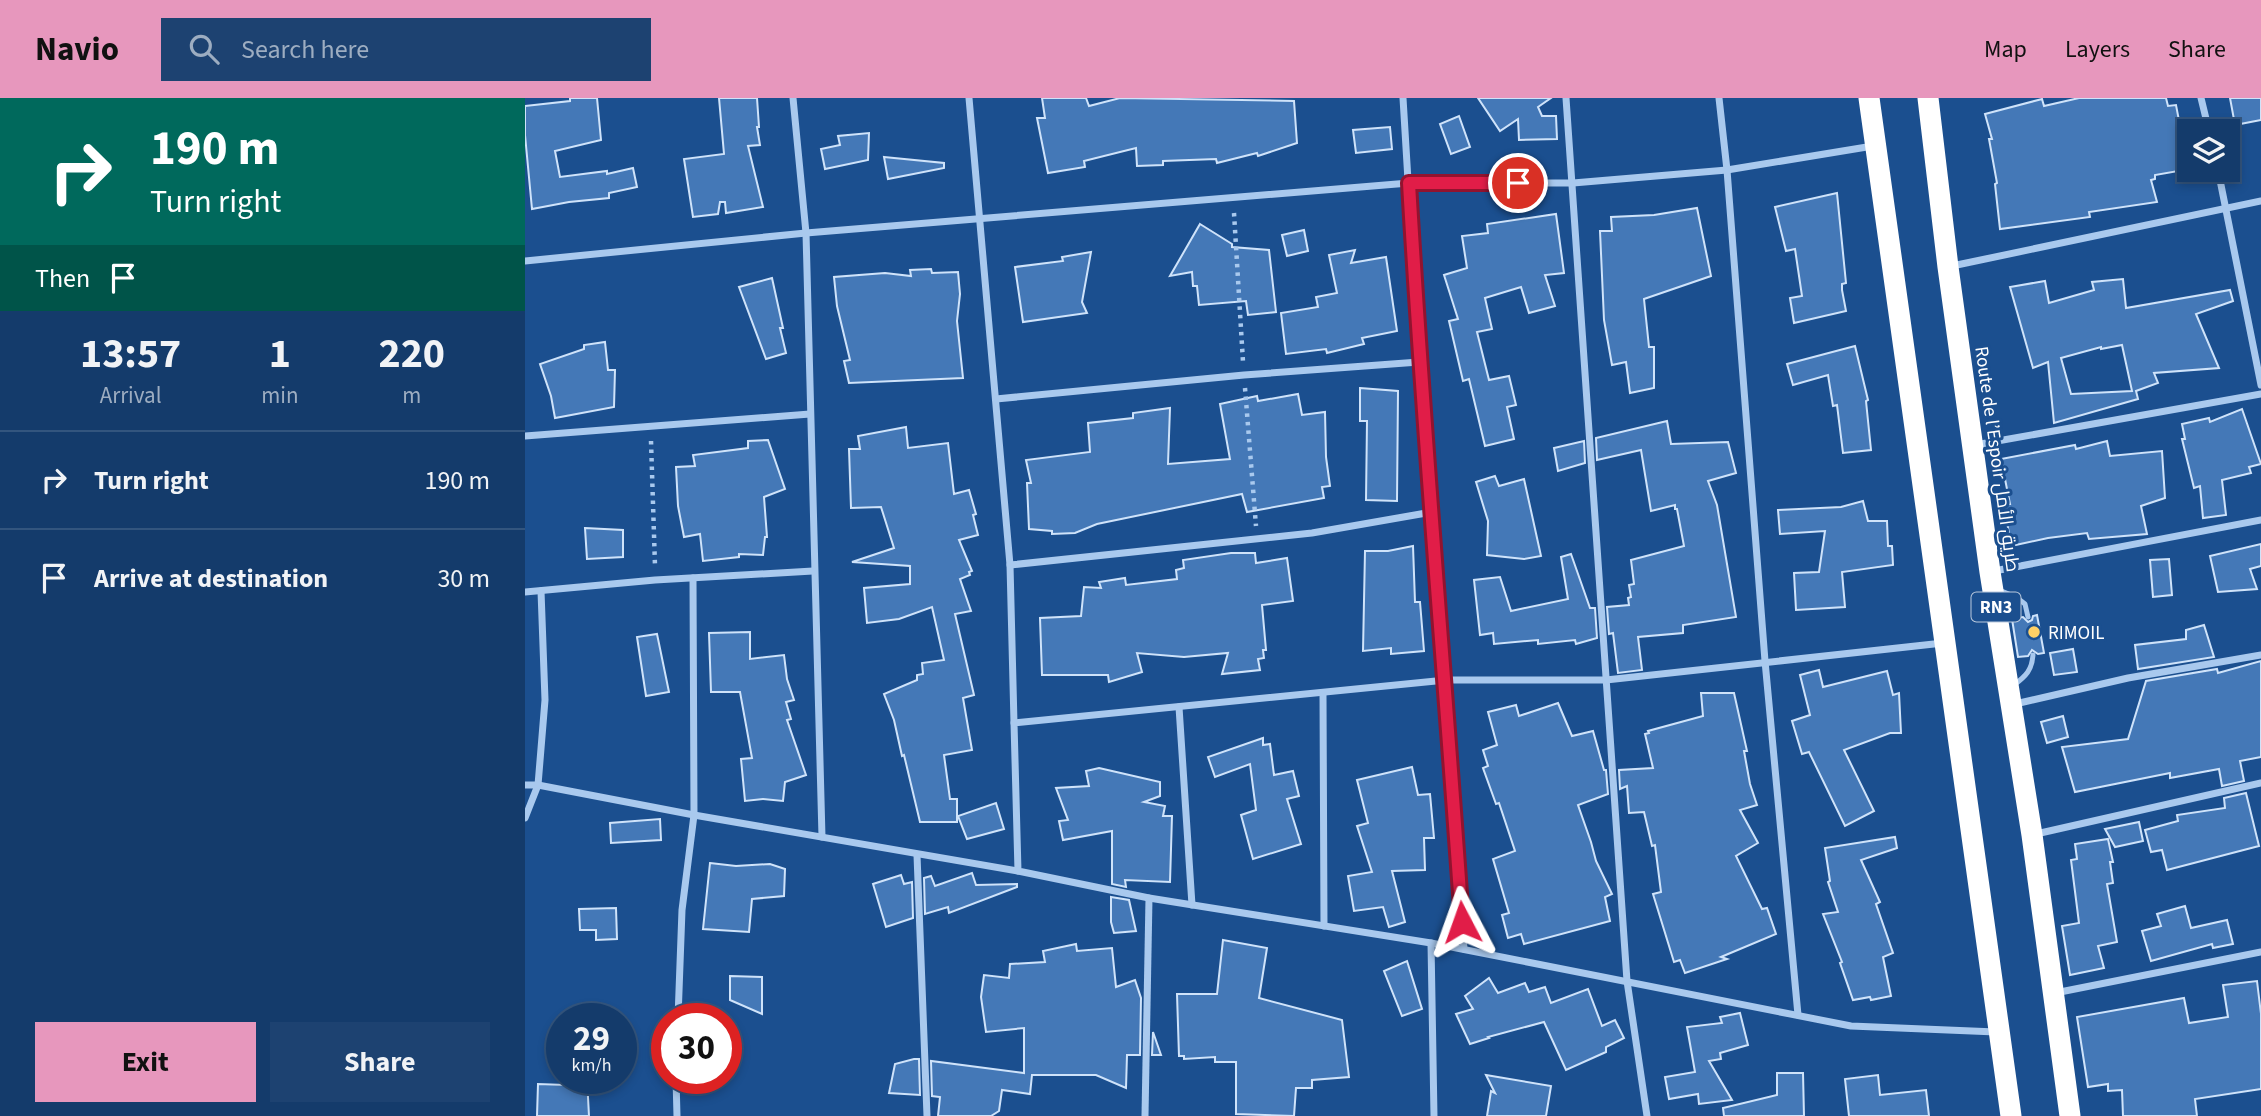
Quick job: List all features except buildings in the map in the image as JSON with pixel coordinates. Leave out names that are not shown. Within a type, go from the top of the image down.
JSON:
[{"type":"highway","points":[[1870,98],[2011,1116]]},
{"type":"highway","name":"Route de l’Espoir طريق الأمل","points":[[1928,98],[1991,580],[2032,835],[2070,1116]]},
{"type":"street","points":[[793,98],[806,233],[822,837]]},
{"type":"street","points":[[969,98],[1010,565],[1018,871]]},
{"type":"street","points":[[1403,98],[1419,362],[1446,680],[1464,949]]},
{"type":"street","points":[[1566,98],[1627,981],[1647,1116]]},
{"type":"street","points":[[1719,98],[1727,170],[1765,661],[1798,1014]]},
{"type":"street","points":[[2201,98],[2206,119]]},
{"type":"street","points":[[525,261],[806,233],[1409,183],[1573,183],[1727,170],[1876,145]]},
{"type":"street","points":[[2221,182],[2261,385]]},
{"type":"street","points":[[1948,267],[2261,201]]},
{"type":"street","points":[[996,399],[1244,375],[1419,362]]},
{"type":"street","points":[[1974,445],[2261,394]]},
{"type":"street","points":[[525,436],[810,414]]},
{"type":"street","points":[[1010,565],[1312,533],[1432,512]]},
{"type":"street","points":[[1991,580],[2261,520]]},
{"type":"street","points":[[525,592],[655,580],[813,571]]},
{"type":"street","points":[[679,1003],[683,910],[694,815],[693,578]]},
{"type":"street","points":[[525,818],[538,785],[545,700],[541,591]]},
{"type":"street","points":[[1014,723],[1446,680],[1607,680],[1944,643]]},
{"type":"street","points":[[2010,697],[2261,654]]},
{"type":"street","points":[[1323,694],[1324,926]]},
{"type":"street","points":[[1179,707],[1192,905]]},
{"type":"street","points":[[2032,835],[2261,783]]},
{"type":"street","points":[[525,785],[538,785],[1018,871],[1149,898],[1431,943],[1851,1026],[1998,1032]]},
{"type":"street","points":[[918,855],[927,1116]]},
{"type":"street","points":[[1145,1116],[1149,898]]},
{"type":"street","points":[[1431,943],[1434,1116]]},
{"type":"street","points":[[2054,993],[2261,952]]},
{"type":"street","points":[[676,1094],[677,1116]]},
{"type":"lane","points":[[1991,580],[2025,604],[2028,617]]},
{"type":"lane","points":[[2010,697],[2032,667],[2033,655]]},
{"type":"path","points":[[650,426],[655,580]]},
{"type":"place","name":"RIMOIL","points":[[2034,632]]},
{"type":"route","points":[[1462,922],[1446,680],[1419,362],[1409,183],[1518,183]]}]
